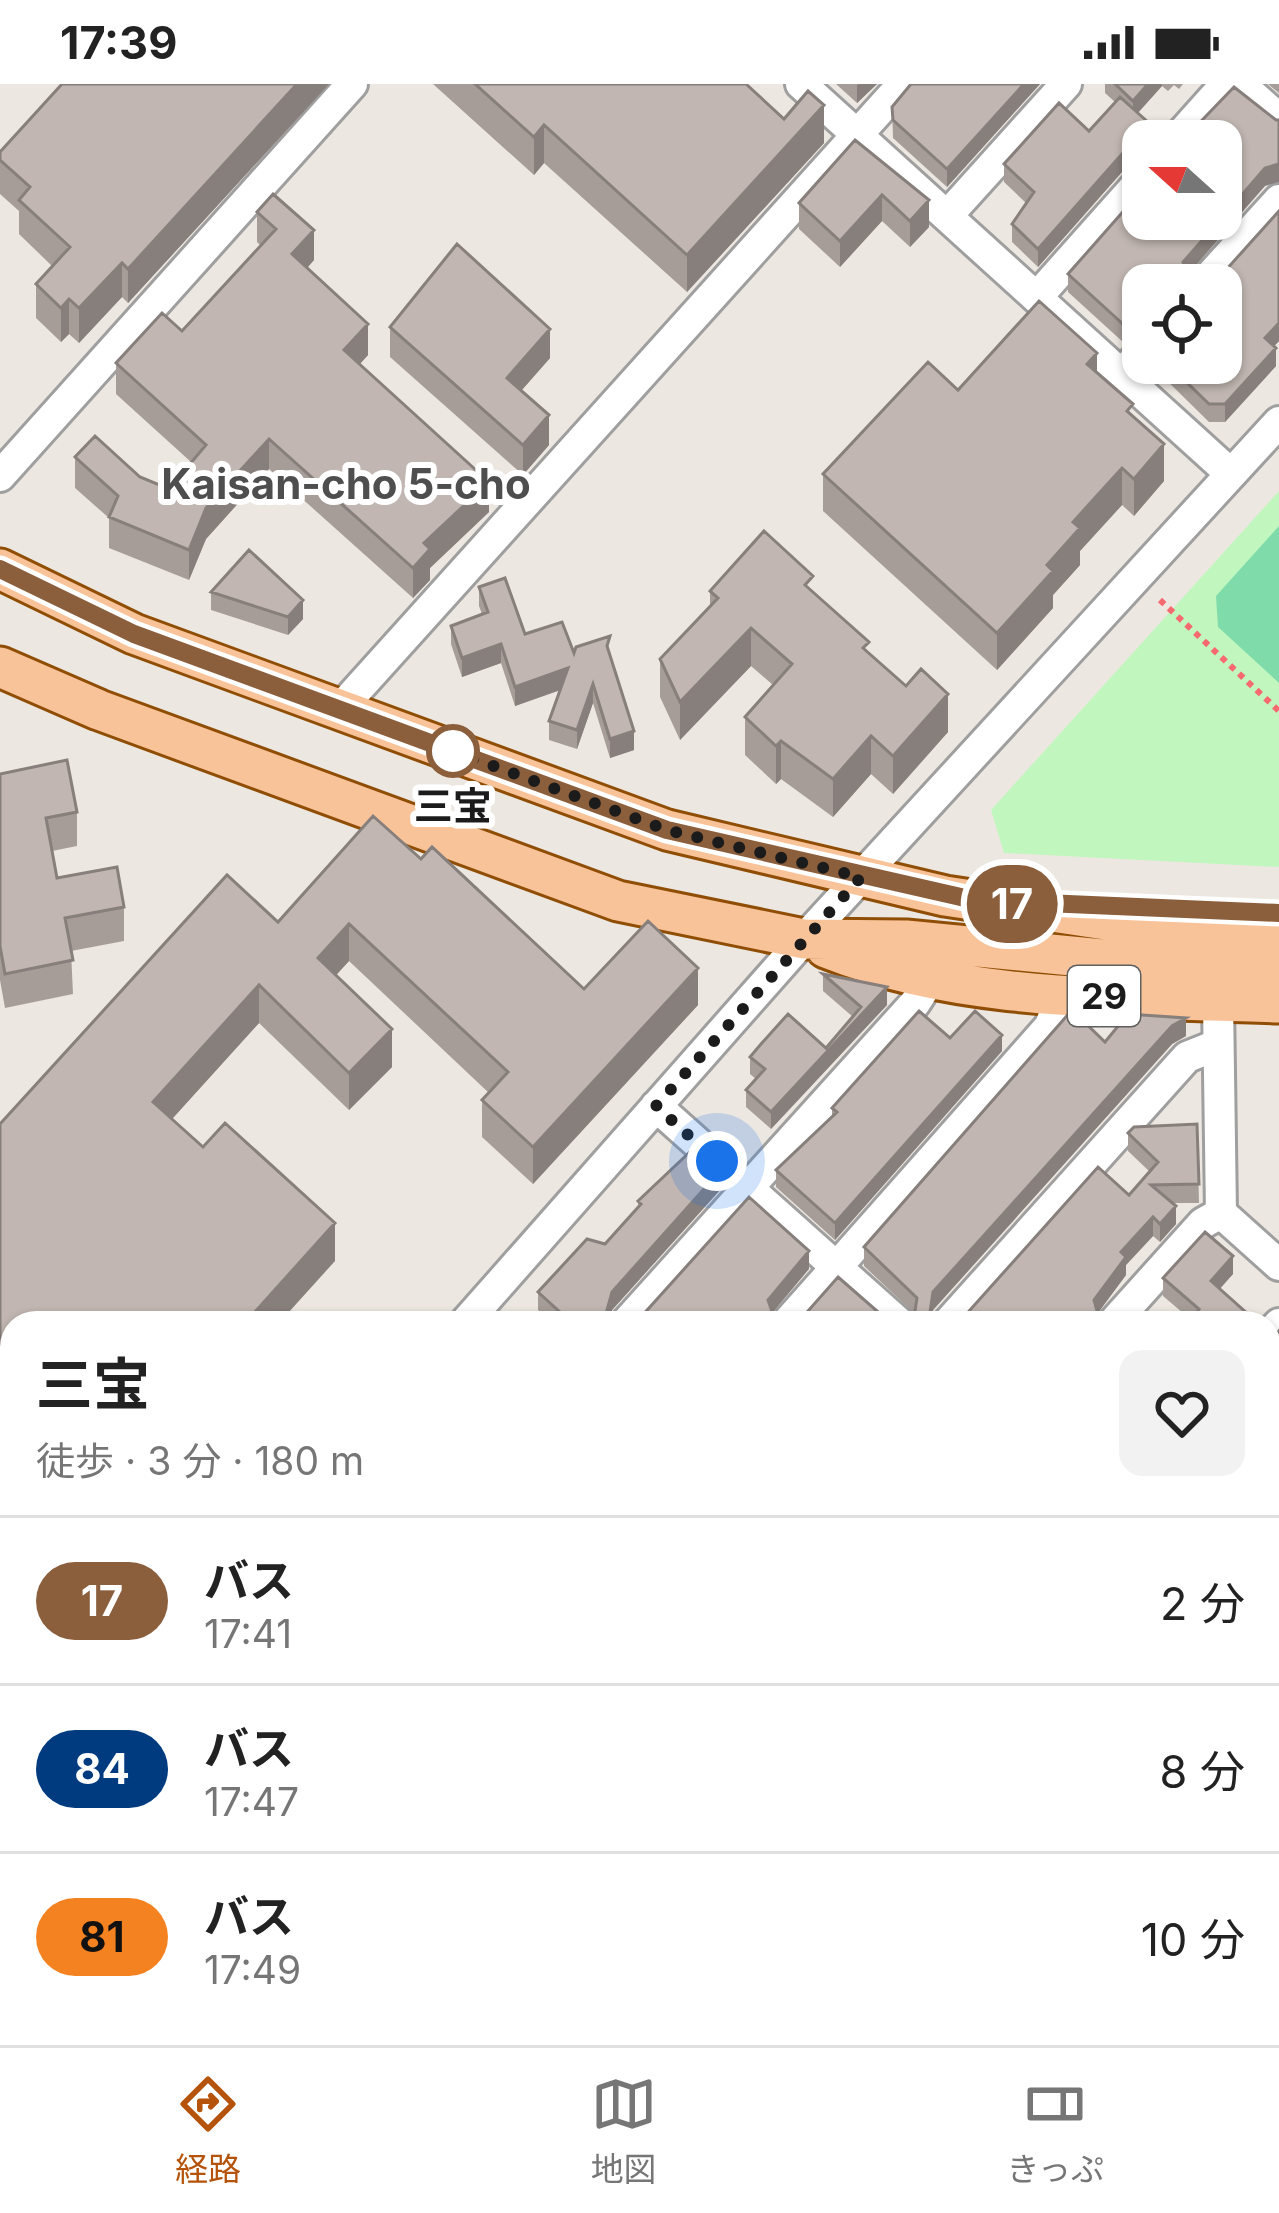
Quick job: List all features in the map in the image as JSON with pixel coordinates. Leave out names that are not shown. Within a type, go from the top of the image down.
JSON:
[{"type":"main road","name":"29","points":[[0,569],[134,634],[667,830],[861,877],[1002,904],[1152,927],[1279,937]]},
{"type":"main road","name":"29","points":[[0,667],[99,710],[618,901],[804,939],[879,970],[1061,994],[1279,1003]]},
{"type":"main road","name":"29","points":[[1002,904],[1279,913]]},
{"type":"main road","name":"29","points":[[804,939],[906,940],[1279,976]]},
{"type":"street","points":[[0,476],[352,84]]},
{"type":"street","points":[[801,84],[1037,297],[1122,356]]},
{"type":"street","points":[[338,711],[903,84]]},
{"type":"street","points":[[947,216],[1066,84]]},
{"type":"street","points":[[1194,120],[1226,84]]},
{"type":"street","points":[[1240,84],[1279,119]]},
{"type":"street","points":[[1221,264],[1279,200]]},
{"type":"street","points":[[1037,297],[1122,202]]},
{"type":"street","points":[[1151,384],[1231,474]]},
{"type":"street","points":[[476,1311],[804,939],[1279,422]]},
{"type":"street","points":[[637,1311],[931,978]]},
{"type":"street","points":[[798,1311],[1050,1026],[1061,994]]},
{"type":"street","points":[[1218,1001],[1221,1213],[1279,1265]]},
{"type":"street","points":[[960,1311],[1187,1057],[1217,1045]]},
{"type":"street","points":[[656,1106],[885,1311]]},
{"type":"street","points":[[1123,1311],[1203,1223],[1221,1213]]},
{"type":"path","points":[[1160,600],[1279,711]]},
{"type":"green space","points":[[1279,491],[1279,867],[1004,853],[991,810]]},
{"type":"green space","points":[[1279,526],[1279,683],[1218,627],[1216,596]]},
{"type":"building","points":[[62,84],[297,84],[128,269],[122,263],[79,308],[69,299],[61,308],[36,284],[70,247],[19,200],[30,187],[0,160],[0,152]]},
{"type":"building","points":[[475,84],[746,84],[784,119],[808,91],[824,105],[687,255],[544,125],[534,137]]},
{"type":"building","points":[[911,84],[1024,84],[947,169],[893,120],[892,107]]},
{"type":"building","points":[[1115,84],[1148,84],[1133,101]]},
{"type":"building","points":[[1234,87],[1279,120],[1279,164],[1265,168],[1242,195],[1242,120],[1202,120]]},
{"type":"building","points":[[1120,97],[1146,120],[1122,120],[1122,154],[1038,249],[1012,224],[1034,192],[1004,164],[1059,103],[1089,131]]},
{"type":"building","points":[[855,140],[929,200],[910,221],[882,195],[840,241],[799,203]]},
{"type":"building","points":[[273,194],[314,230],[292,254],[368,324],[344,350],[489,482],[424,543],[430,549],[413,568],[269,439],[206,508],[189,550],[109,517],[118,496],[75,457],[95,436],[140,477],[169,489],[206,445],[116,363],[162,313],[182,331],[276,229],[257,212]]},
{"type":"building","points":[[1279,211],[1279,323],[1265,338],[1276,348],[1225,404],[1209,404],[1189,384],[1242,384],[1242,264],[1231,264]]},
{"type":"building","points":[[1122,213],[1122,240],[1202,240],[1184,264],[1122,264],[1122,323],[1068,274]]},
{"type":"building","points":[[457,244],[550,329],[507,378],[549,415],[523,445],[390,327]]},
{"type":"building","points":[[1039,301],[1097,353],[1087,364],[1133,404],[1127,411],[1164,444],[1134,479],[1122,468],[1073,522],[1080,528],[1047,565],[1053,571],[997,633],[823,474],[928,362],[958,390]]},
{"type":"building","points":[[764,531],[813,576],[805,585],[869,642],[863,648],[906,686],[921,669],[948,694],[893,756],[871,736],[833,779],[781,741],[776,746],[745,717],[792,664],[751,628],[680,702],[660,659],[718,598],[710,591]]},
{"type":"building","points":[[249,550],[303,600],[288,617],[211,592]]},
{"type":"building","points":[[505,578],[525,634],[562,622],[574,653],[576,647],[610,636],[607,646],[634,731],[610,739],[593,684],[577,730],[549,721],[568,668],[515,687],[501,644],[462,658],[451,626],[488,612],[479,587]]},
{"type":"building","points":[[67,760],[77,812],[46,818],[57,878],[117,867],[124,907],[65,918],[73,960],[5,974],[0,946],[0,774]]},
{"type":"building","points":[[373,816],[421,859],[432,847],[584,989],[648,921],[698,968],[533,1147],[482,1100],[508,1072],[349,924],[318,958],[392,1029],[349,1073],[259,985],[153,1102],[203,1147],[225,1123],[335,1223],[256,1311],[0,1311],[0,1124],[227,875],[278,922]]},
{"type":"building","points":[[823,974],[887,987],[771,1112],[746,1090],[765,1069],[750,1057],[761,1044],[788,1014],[826,1048],[861,1007]]},
{"type":"building","points":[[1072,1010],[1105,1042],[1128,1014],[1186,1018],[1172,1026],[933,1292],[930,1311],[915,1311],[917,1298],[864,1247]]},
{"type":"building","points":[[919,1011],[950,1038],[975,1011],[1002,1035],[835,1223],[776,1170],[837,1112],[832,1108]]},
{"type":"building","points":[[1197,1124],[1199,1184],[1151,1185],[1176,1206],[1160,1224],[1153,1217],[1121,1252],[1126,1257],[1094,1300],[1097,1311],[969,1311],[1098,1167],[1129,1195],[1158,1162],[1128,1133],[1134,1127]]},
{"type":"building","points":[[694,1148],[720,1171],[612,1292],[608,1311],[559,1311],[538,1292],[587,1239],[605,1244],[641,1204],[638,1201]]},
{"type":"building","points":[[749,1197],[809,1251],[768,1300],[772,1311],[646,1311]]},
{"type":"building","points":[[1205,1232],[1233,1256],[1211,1281],[1244,1311],[1197,1311],[1163,1278]]},
{"type":"building","points":[[838,1277],[877,1311],[808,1311]]},
{"type":"bus line","name":"17","points":[[0,569],[134,634],[667,830],[903,887],[1002,904],[1279,913]]},
{"type":"place","name":"三宝","points":[[453,751]]},
{"type":"district","name":"Kaisan-cho 5-cho","points":[[346,483]]},
{"type":"route","points":[[453,751],[667,830],[861,877],[656,1106],[717,1161]]}]
